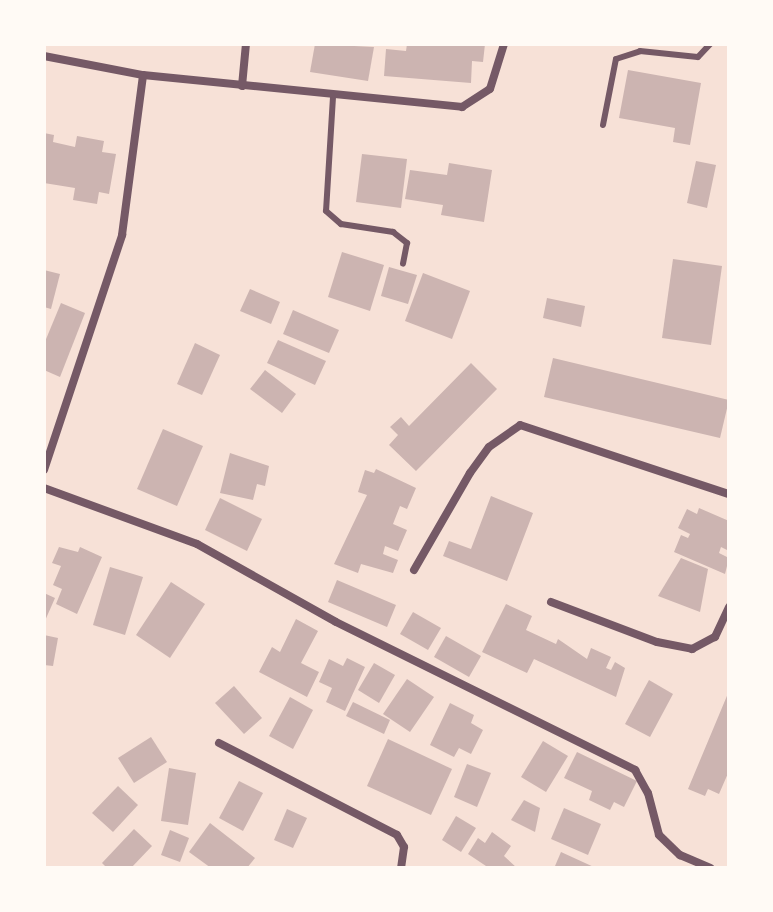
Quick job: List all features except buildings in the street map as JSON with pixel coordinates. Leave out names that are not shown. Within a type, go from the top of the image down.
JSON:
[{"type":"street","points":[[242,86],[246,44]]},
{"type":"street","points":[[44,56],[143,75],[333,97],[462,107],[490,89],[504,44]]},
{"type":"street","points":[[44,470],[122,235],[143,75]]},
{"type":"street","points":[[414,570],[470,473],[489,447],[520,425],[729,494]]},
{"type":"street","points":[[44,488],[197,544],[336,622],[635,770],[648,793],[659,835],[680,855],[710,868]]},
{"type":"street","points":[[551,602],[657,642],[692,649],[715,637],[729,607]]},
{"type":"street","points":[[219,743],[397,835],[404,847],[401,868]]},
{"type":"lane","points":[[603,125],[616,59],[640,51],[698,57],[710,44]]},
{"type":"lane","points":[[333,97],[326,211],[341,224],[393,232],[407,243],[403,264]]}]
